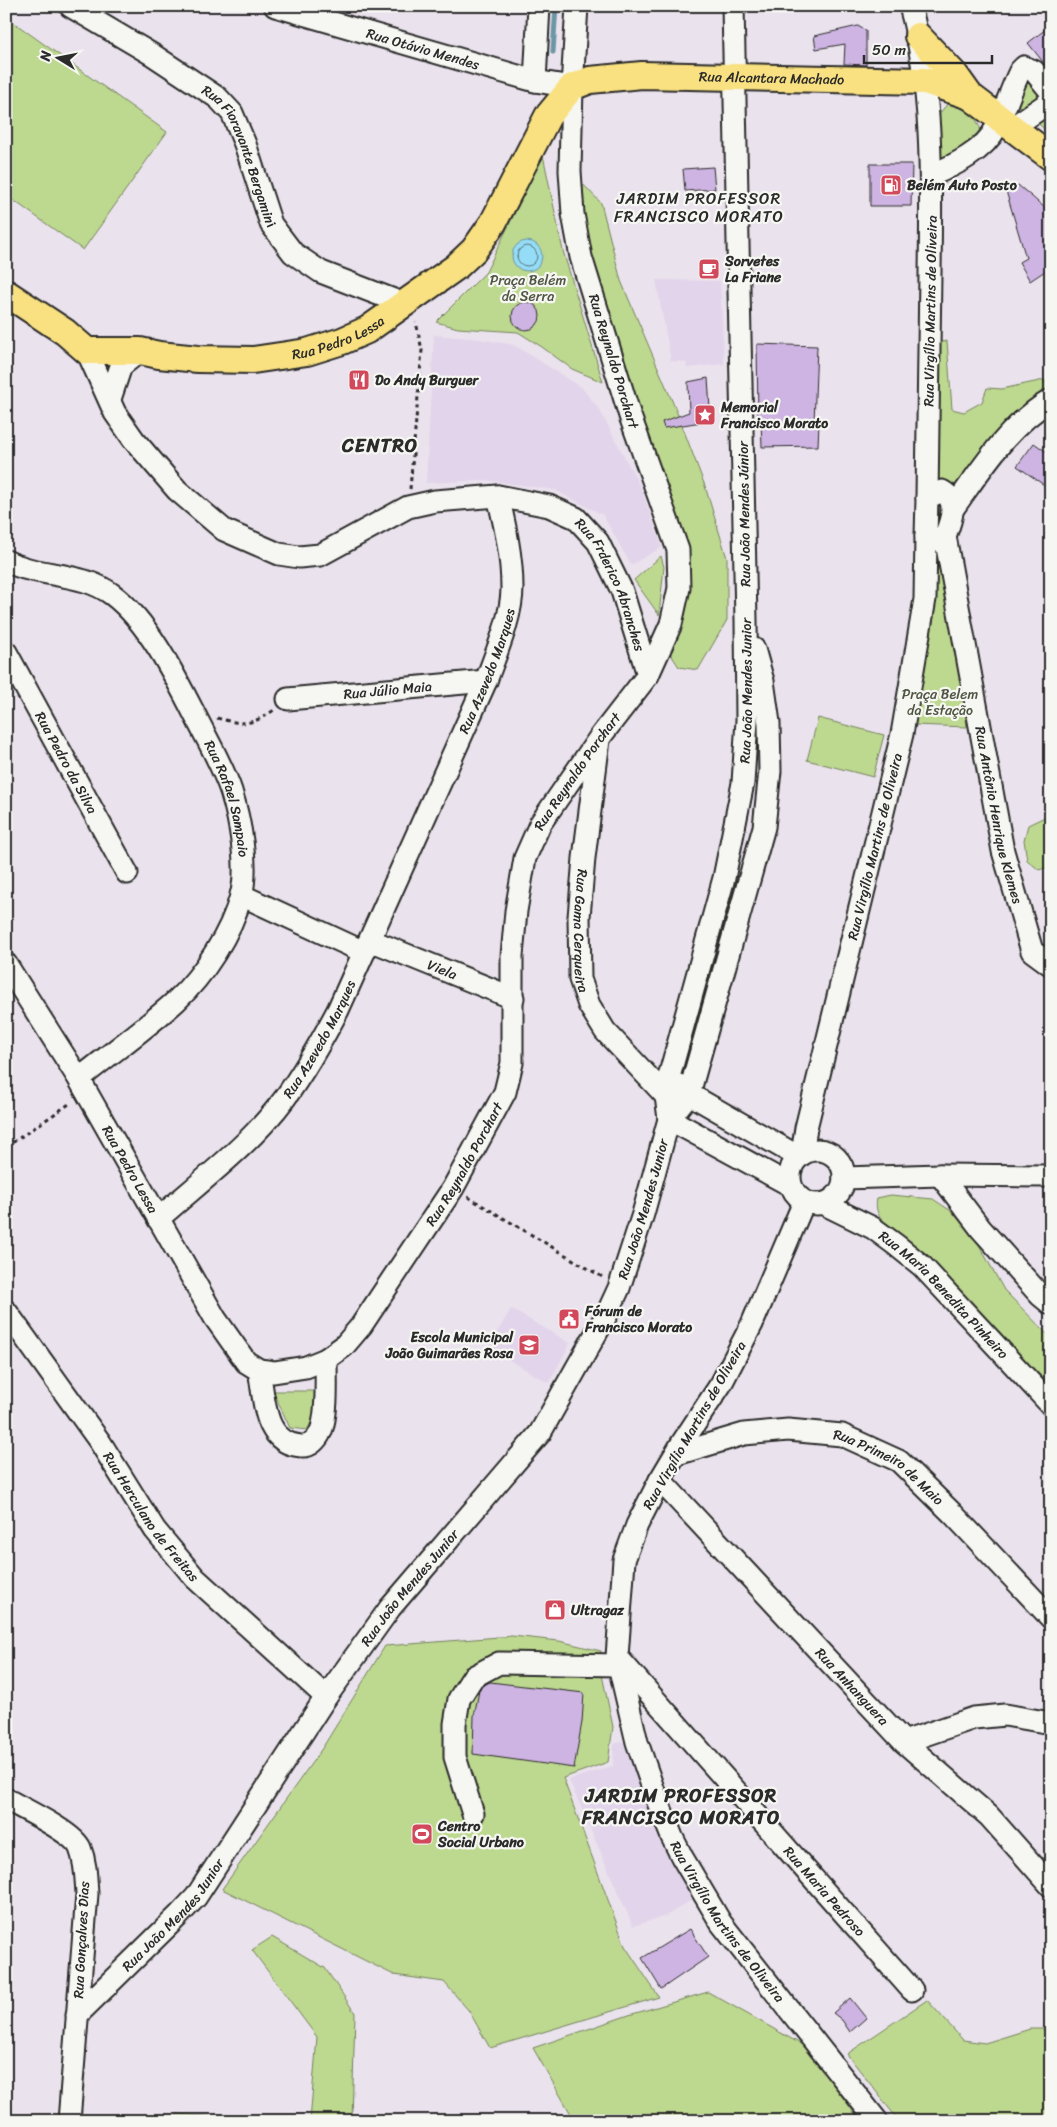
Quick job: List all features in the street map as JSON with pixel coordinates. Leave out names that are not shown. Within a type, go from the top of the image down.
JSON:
[{"type":"main road","points":[[918,36],[955,75],[970,96],[1051,157]]},
{"type":"main road","name":"Rua Alcantara Machado","points":[[572,87],[590,80],[626,76],[925,81],[970,96]]},
{"type":"main road","name":"Rua Pedro Lessa","points":[[87,351],[140,350],[159,355],[198,359],[253,360],[307,352],[342,341],[367,330],[456,267],[474,250],[493,223],[548,116],[572,87]]},
{"type":"main road","points":[[6,293],[65,332],[87,351]]},
{"type":"street","name":"Rua Fioravante Bergamini","points":[[70,6],[153,55],[218,98],[232,113],[245,144],[271,224],[293,254],[321,272],[407,302]]},
{"type":"street","name":"Rua Otávio Mendes","points":[[275,6],[535,81],[572,87]]},
{"type":"street","points":[[535,81],[539,6]]},
{"type":"street","name":"Rua Reynaldo Porchart","points":[[259,1370],[274,1372],[306,1368],[326,1359],[344,1346],[372,1310],[453,1188],[505,1092],[512,1064],[512,956],[516,911],[525,858],[540,824],[600,738],[648,675],[671,624],[679,588],[678,550],[630,416],[581,257],[573,214],[570,171],[572,87],[578,6]]},
{"type":"street","points":[[733,6],[736,77]]},
{"type":"street","name":"Rua Virgílio Martins de Oliveira","points":[[800,1155],[902,734],[935,536],[927,498],[932,175],[925,81],[918,36],[910,6]]},
{"type":"street","points":[[1006,122],[1020,71],[1024,67],[1034,71],[1051,92]]},
{"type":"street","name":"Rua João Mendes Júnior","points":[[736,77],[746,620]]},
{"type":"street","points":[[932,175],[978,149],[1006,122],[1051,100]]},
{"type":"street","points":[[110,399],[121,366],[140,350]]},
{"type":"street","points":[[87,351],[116,413],[134,440],[178,490],[224,530],[280,554],[299,557],[320,554],[408,507],[435,500],[498,496]]},
{"type":"street","points":[[952,510],[1000,442],[1038,408],[1051,400]]},
{"type":"street","points":[[927,498],[942,490],[949,494],[952,501],[952,518],[935,536]]},
{"type":"street","name":"Rua Frderico Abranches","points":[[498,496],[550,506],[576,518],[598,542],[622,592],[648,675]]},
{"type":"street","name":"Rua Azevedo Marques","points":[[158,1219],[239,1149],[284,1099],[322,1040],[338,1010],[486,681],[506,619],[512,589],[507,535],[498,496]]},
{"type":"street","name":"Rua Antônio Henrique Klemes","points":[[935,536],[1003,852],[1032,951],[1051,965]]},
{"type":"street","name":"Rua Rafael Sampaio","points":[[6,561],[31,571],[82,579],[113,594],[136,617],[166,662],[213,750],[231,791],[240,830],[244,863],[241,895],[222,942],[202,972],[176,1000],[82,1086]]},
{"type":"street","name":"Rua João Mendes Junior","points":[[77,2015],[196,1896],[326,1696],[390,1608],[540,1433],[620,1288],[669,1119],[667,1086],[724,878],[743,783],[747,720],[746,620]]},
{"type":"street","name":"Rua João Mendes Junior","points":[[669,1119],[689,1094],[764,827],[770,771],[769,722],[763,682],[746,620]]},
{"type":"street","name":"Rua Pedro da Silva","points":[[6,652],[127,874]]},
{"type":"street","name":"Rua Júlio Maia","points":[[288,699],[486,681]]},
{"type":"street","name":"Rua Gama Cerqueira","points":[[600,738],[579,917],[580,979],[589,1006],[605,1031],[667,1086],[689,1094],[800,1155]]},
{"type":"street","name":"Viela","points":[[241,895],[367,946],[513,998]]},
{"type":"street","name":"Rua Pedro Lessa","points":[[6,964],[82,1086],[215,1318],[246,1362],[259,1370]]},
{"type":"street","points":[[669,1119],[790,1185],[797,1196],[814,1203],[831,1201],[838,1194],[844,1178],[843,1170],[834,1155],[818,1150],[800,1155],[790,1172],[790,1185]]},
{"type":"street","points":[[844,1178],[940,1175],[1051,1176]]},
{"type":"street","points":[[940,1175],[980,1229],[1040,1295],[1051,1304]]},
{"type":"street","name":"Rua Virgílio Martins de Oliveira","points":[[814,1203],[722,1384],[682,1443],[660,1480],[638,1525],[624,1560],[618,1661],[637,1742],[672,1838],[682,1857],[721,1923],[877,2121]]},
{"type":"street","name":"Rua Maria Benedita Pinheiro","points":[[814,1203],[873,1228],[922,1266],[1051,1404]]},
{"type":"street","name":"Rua Herculano de Freitas","points":[[6,1311],[100,1442],[155,1530],[195,1578],[326,1696]]},
{"type":"street","points":[[259,1370],[269,1422],[277,1438],[287,1444],[304,1446],[315,1441],[321,1430],[326,1359]]},
{"type":"street","name":"Rua Primeiro de Maio","points":[[677,1454],[744,1434],[788,1430],[842,1435],[899,1461],[952,1513],[1051,1618]]},
{"type":"street","name":"Rua Anhanguera","points":[[660,1480],[904,1742],[989,1816],[1051,1886]]},
{"type":"street","points":[[473,1814],[455,1757],[455,1732],[459,1699],[473,1677],[499,1663],[618,1661]]},
{"type":"street","name":"Rua Maria Pedroso","points":[[618,1661],[912,1990]]},
{"type":"street","points":[[904,1742],[974,1718],[1005,1715],[1051,1723]]},
{"type":"street","name":"Rua Gonçalves Dias","points":[[6,1799],[68,1835],[79,1846],[84,1863],[87,1894],[69,2121]]},
{"type":"path","points":[[407,302],[422,350],[408,507]]},
{"type":"path","points":[[192,709],[203,715],[240,725],[256,721],[288,699]]},
{"type":"path","points":[[6,1147],[82,1086]]},
{"type":"path","points":[[488,1209],[620,1288]]},
{"type":"shaded area","points":[[656,280],[720,281],[724,364],[687,368],[686,362],[671,361]]},
{"type":"shaded area","points":[[434,335],[480,339],[514,345],[581,387],[599,409],[641,488],[662,547],[631,565],[603,515],[555,490],[487,480],[426,483]]},
{"type":"shaded area","name":"Escola Municipal João Guimarães Rosa","points":[[511,1309],[570,1343],[549,1383],[488,1348]]},
{"type":"shaded area","points":[[626,1741],[693,1899],[666,1916],[633,1926],[569,1780],[613,1766],[614,1744]]},
{"type":"green space","points":[[6,17],[167,132],[83,250],[6,195]]},
{"type":"green space","points":[[1030,73],[1051,101],[1051,135],[1013,101]]},
{"type":"green space","points":[[949,102],[962,107],[970,113],[977,121],[982,133],[963,153],[936,165],[939,114]]},
{"type":"green space","name":"Praça Belém da Serra","points":[[543,155],[563,251],[603,382],[572,369],[518,332],[458,328],[436,322],[486,272]]},
{"type":"green space","points":[[577,178],[601,203],[621,281],[676,410],[705,486],[727,558],[727,620],[698,670],[679,667],[670,653],[683,611],[686,574],[586,242]]},
{"type":"green space","points":[[947,341],[952,409],[964,412],[982,402],[987,388],[1002,389],[1044,380],[1051,390],[956,485],[933,478],[934,343]]},
{"type":"green space","points":[[661,556],[664,567],[659,615],[634,580]]},
{"type":"green space","name":"Praça Belem da Estação","points":[[936,557],[942,557],[945,561],[967,727],[913,725]]},
{"type":"green space","points":[[818,718],[884,735],[873,777],[807,760]]},
{"type":"green space","points":[[1051,814],[1051,866],[1039,870],[1027,860],[1024,840],[1028,825]]},
{"type":"green space","points":[[891,1195],[933,1199],[951,1211],[973,1234],[1004,1290],[1051,1338],[1051,1386],[901,1234],[882,1219],[877,1211],[877,1198]]},
{"type":"green space","points":[[273,1391],[315,1391],[315,1415],[307,1430],[290,1428]]},
{"type":"green space","name":"Centro Social Urbano","points":[[512,1636],[559,1641],[601,1651],[601,1670],[613,1727],[608,1762],[563,1778],[625,1946],[659,1997],[490,2048],[469,2011],[444,1982],[394,1975],[222,1889],[323,1747],[385,1646]]},
{"type":"green space","points":[[272,1937],[325,1968],[355,2013],[352,2121],[310,2121],[317,2037],[252,1950]]},
{"type":"green space","points":[[708,1992],[806,2047],[860,2121],[575,2121],[533,2048],[629,2015]]},
{"type":"green space","points":[[927,2000],[963,2040],[985,2043],[1030,2029],[1051,2029],[1051,2121],[899,2121],[847,2054]]},
{"type":"green space","points":[[177,2114],[277,2121],[176,2121]]},
{"type":"water","points":[[527,241],[538,245],[542,256],[538,267],[527,271],[516,267],[512,256],[516,245]]},
{"type":"building","points":[[1051,25],[1051,72],[1028,43]]},
{"type":"building","points":[[858,26],[866,31],[866,65],[844,64],[845,44],[816,49],[814,36]]},
{"type":"building","name":"Belém Auto Posto","points":[[870,164],[912,164],[911,206],[870,206]]},
{"type":"building","points":[[713,167],[715,189],[685,191],[683,169]]},
{"type":"building","points":[[1018,185],[1051,213],[1051,267],[1030,281],[1019,262],[1026,258],[1006,191]]},
{"type":"building","points":[[526,302],[536,306],[540,316],[536,326],[526,330],[516,326],[512,316],[516,306]]},
{"type":"building","points":[[757,344],[817,346],[814,423],[819,423],[818,446],[762,447],[761,418],[758,418]]},
{"type":"building","points":[[708,378],[710,409],[715,408],[714,420],[664,428],[662,422],[689,412],[688,382]]},
{"type":"building","points":[[1034,443],[1051,455],[1051,475],[1044,485],[1017,466]]},
{"type":"building","points":[[490,1682],[584,1693],[582,1722],[574,1768],[473,1754],[474,1716],[479,1691],[482,1686]]},
{"type":"building","points":[[690,1929],[708,1957],[661,1989],[642,1958]]},
{"type":"building","points":[[850,1998],[866,2018],[850,2032],[842,2020],[833,2013]]},
{"type":"waterway","points":[[553,52],[556,6]]},
{"type":"place","name":"Belém Auto Posto","points":[[891,185]]},
{"type":"place","name":"Sorvetes La Friane","points":[[709,269]]},
{"type":"place","name":"Do Andy Burguer","points":[[359,380]]},
{"type":"place","name":"Memorial Francisco Morato","points":[[705,415]]},
{"type":"place","name":"Fórum de Francisco Morato","points":[[569,1319]]},
{"type":"place","name":"Escola Municipal João Guimarães Rosa","points":[[529,1345]]},
{"type":"place","name":"Ultragaz","points":[[555,1610]]},
{"type":"place","name":"Centro Social Urbano","points":[[422,1834]]},
{"type":"district","name":"JARDIM PROFESSOR FRANCISCO MORATO","points":[[699,207]]},
{"type":"district","name":"CENTRO","points":[[380,445]]},
{"type":"district","name":"JARDIM PROFESSOR FRANCISCO MORATO","points":[[681,1806]]}]
